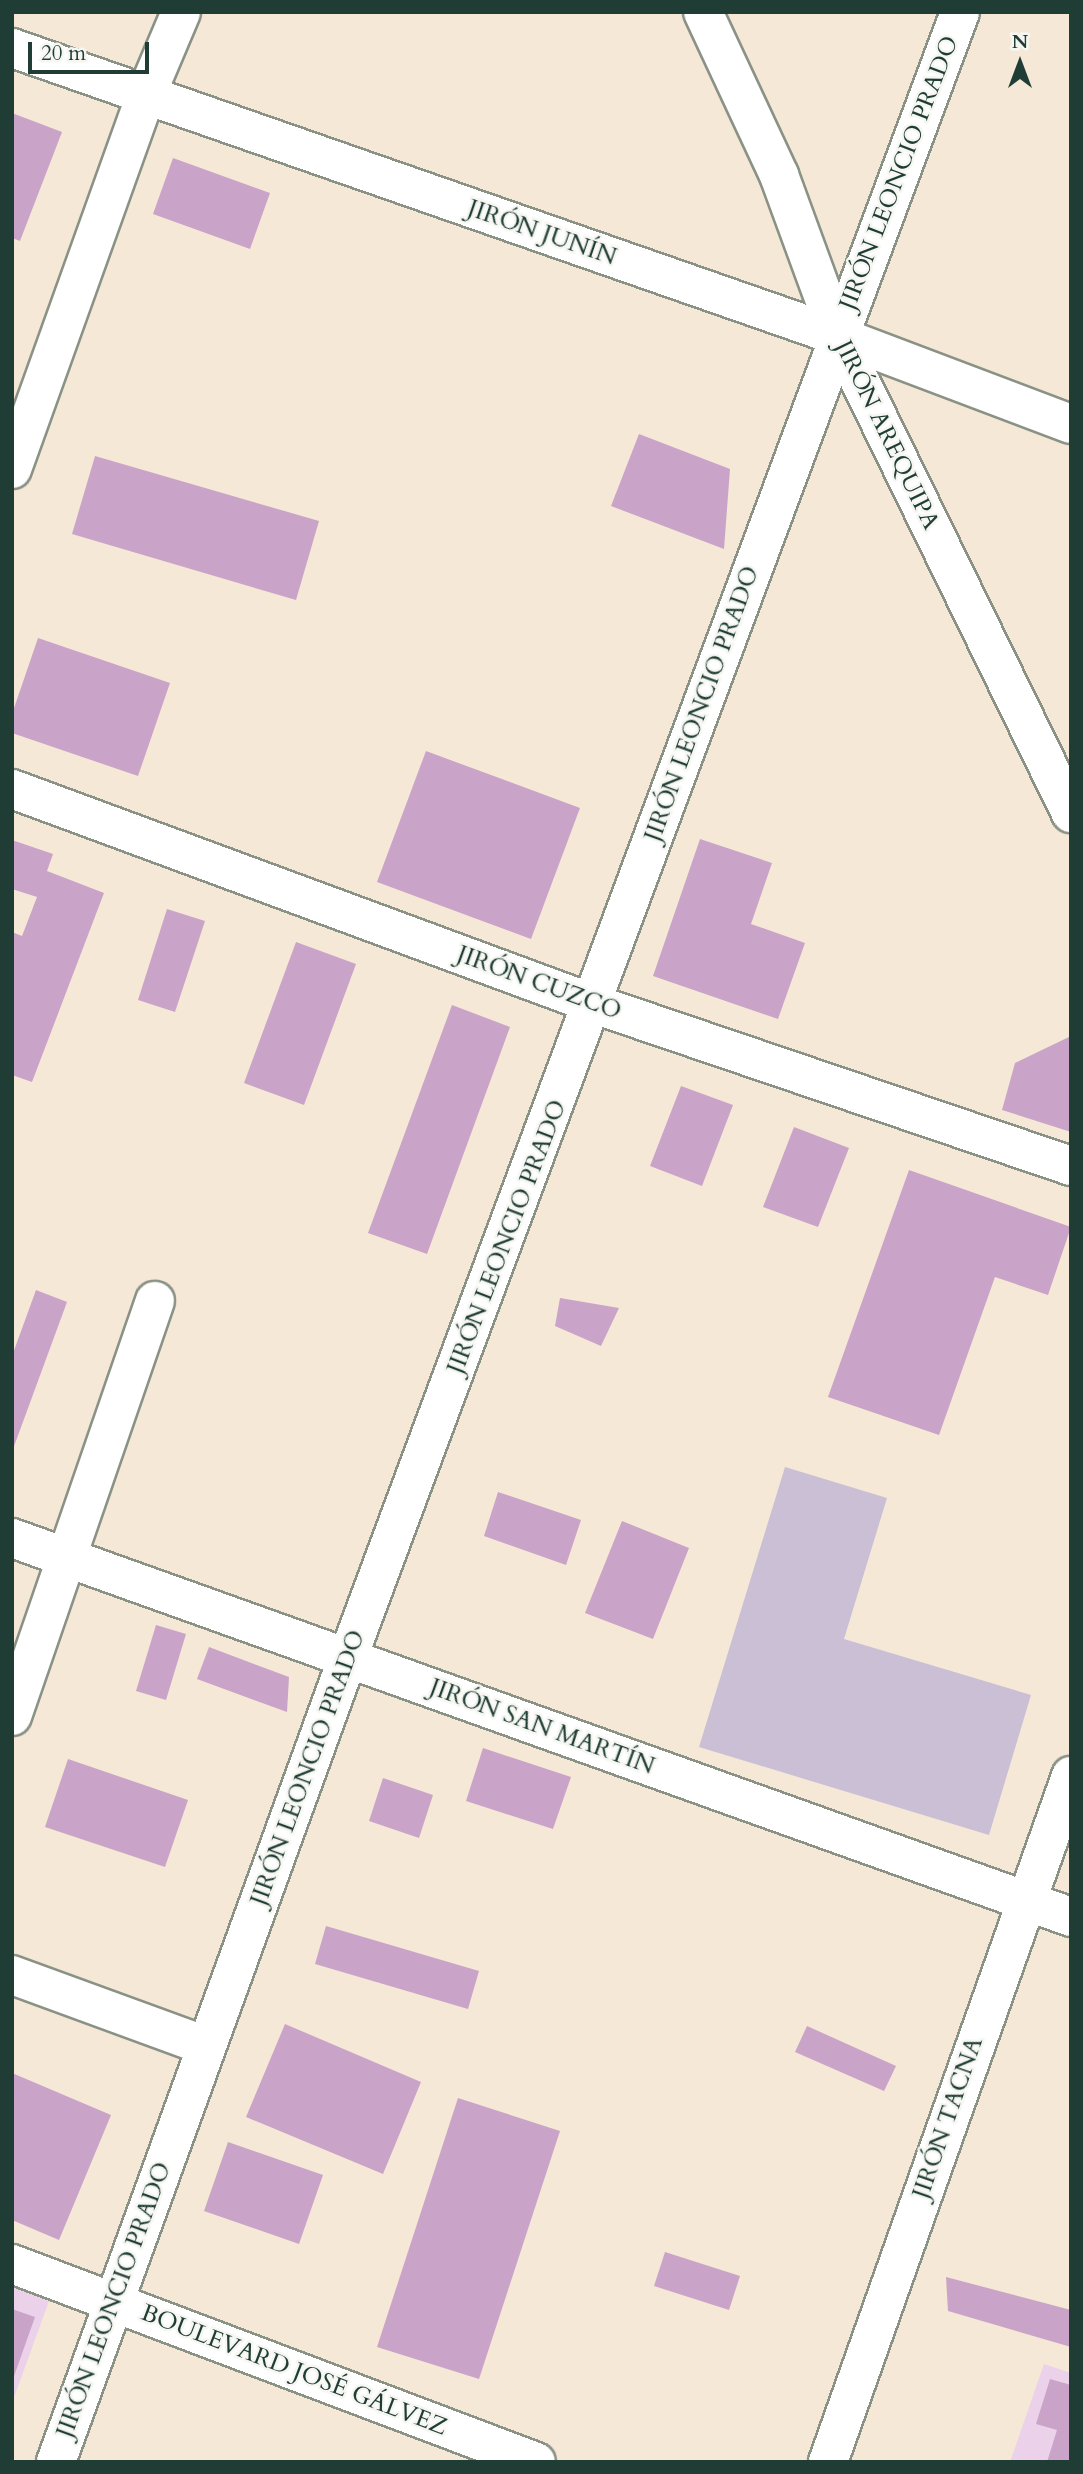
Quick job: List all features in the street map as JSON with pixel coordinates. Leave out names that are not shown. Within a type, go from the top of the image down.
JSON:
[{"type":"street","points":[[12,469],[146,95],[181,12]]},
{"type":"street","name":"JIRÓN AREQUIPA","points":[[703,12],[779,175],[838,336],[1071,813]]},
{"type":"street","name":"JIRÓN LEONCIO PRADO","points":[[56,2462],[348,1657],[594,1004],[838,336],[960,12]]},
{"type":"street","name":"JIRÓN JUNÍN","points":[[12,48],[838,336],[1071,424]]},
{"type":"street","name":"JIRÓN CUZCO","points":[[12,789],[594,1004],[1071,1166]]},
{"type":"street","points":[[12,1716],[155,1301]]},
{"type":"street","name":"JIRÓN SAN MARTÍN","points":[[12,1538],[1071,1917]]},
{"type":"street","name":"JIRÓN TACNA","points":[[828,2462],[1023,1900],[1071,1776]]},
{"type":"street","points":[[12,1975],[206,2046]]},
{"type":"street","name":"BOULEVARD JOSÉ GÁLVEZ","points":[[12,2264],[536,2462]]},
{"type":"shaded area","points":[[785,1467],[887,1498],[844,1639],[1031,1695],[989,1835],[699,1747]]},
{"type":"shaded area","points":[[12,2287],[49,2301],[12,2403]]},
{"type":"shaded area","points":[[1044,2364],[1071,2373],[1071,2462],[1010,2462]]},
{"type":"building","points":[[12,113],[62,132],[20,241],[12,238]]},
{"type":"building","points":[[173,158],[270,193],[250,249],[153,214]]},
{"type":"building","points":[[639,434],[730,469],[724,549],[611,506]]},
{"type":"building","points":[[95,456],[319,521],[296,600],[72,534]]},
{"type":"building","points":[[38,638],[170,683],[138,776],[12,733],[12,714]]},
{"type":"building","points":[[426,751],[580,808],[531,939],[377,882]]},
{"type":"building","points":[[700,839],[772,863],[751,924],[805,943],[778,1019],[653,976]]},
{"type":"building","points":[[12,840],[53,854],[47,871],[104,893],[32,1082],[12,1075],[12,932],[22,936],[37,897],[12,889]]},
{"type":"building","points":[[167,909],[205,921],[175,1012],[138,1000]]},
{"type":"building","points":[[296,942],[356,964],[304,1105],[244,1083]]},
{"type":"building","points":[[452,1005],[510,1027],[427,1254],[368,1233]]},
{"type":"building","points":[[1071,1036],[1071,1132],[1002,1110],[1015,1063]]},
{"type":"building","points":[[681,1086],[733,1105],[702,1186],[650,1166]]},
{"type":"building","points":[[794,1127],[849,1148],[818,1227],[763,1207]]},
{"type":"building","points":[[909,1170],[1071,1227],[1048,1295],[995,1277],[939,1435],[828,1397]]},
{"type":"building","points":[[36,1290],[67,1302],[13,1449],[12,1356]]},
{"type":"building","points":[[560,1298],[619,1308],[601,1346],[555,1326]]},
{"type":"building","points":[[498,1492],[581,1520],[566,1565],[484,1536]]},
{"type":"building","points":[[622,1521],[689,1548],[653,1639],[585,1613]]},
{"type":"building","points":[[156,1625],[186,1634],[166,1700],[136,1691]]},
{"type":"building","points":[[209,1647],[289,1677],[287,1712],[197,1679]]},
{"type":"building","points":[[483,1748],[571,1777],[553,1829],[466,1801]]},
{"type":"building","points":[[68,1759],[188,1800],[165,1867],[45,1827]]},
{"type":"building","points":[[383,1778],[433,1795],[419,1838],[369,1821]]},
{"type":"building","points":[[326,1926],[479,1971],[468,2009],[315,1964]]},
{"type":"building","points":[[285,2024],[421,2082],[383,2174],[246,2117]]},
{"type":"building","points":[[807,2026],[896,2066],[884,2091],[795,2052]]},
{"type":"building","points":[[12,2073],[111,2115],[59,2240],[12,2220]]},
{"type":"building","points":[[458,2098],[560,2131],[479,2379],[377,2347]]},
{"type":"building","points":[[228,2142],[323,2175],[299,2244],[204,2211]]},
{"type":"building","points":[[665,2252],[740,2276],[729,2310],[654,2286]]},
{"type":"building","points":[[946,2277],[1071,2310],[1071,2347],[948,2311]]},
{"type":"building","points":[[12,2309],[35,2317],[13,2379],[12,2379]]},
{"type":"building","points":[[1050,2379],[1071,2385],[1071,2462],[1047,2462],[1057,2430],[1036,2424]]}]
